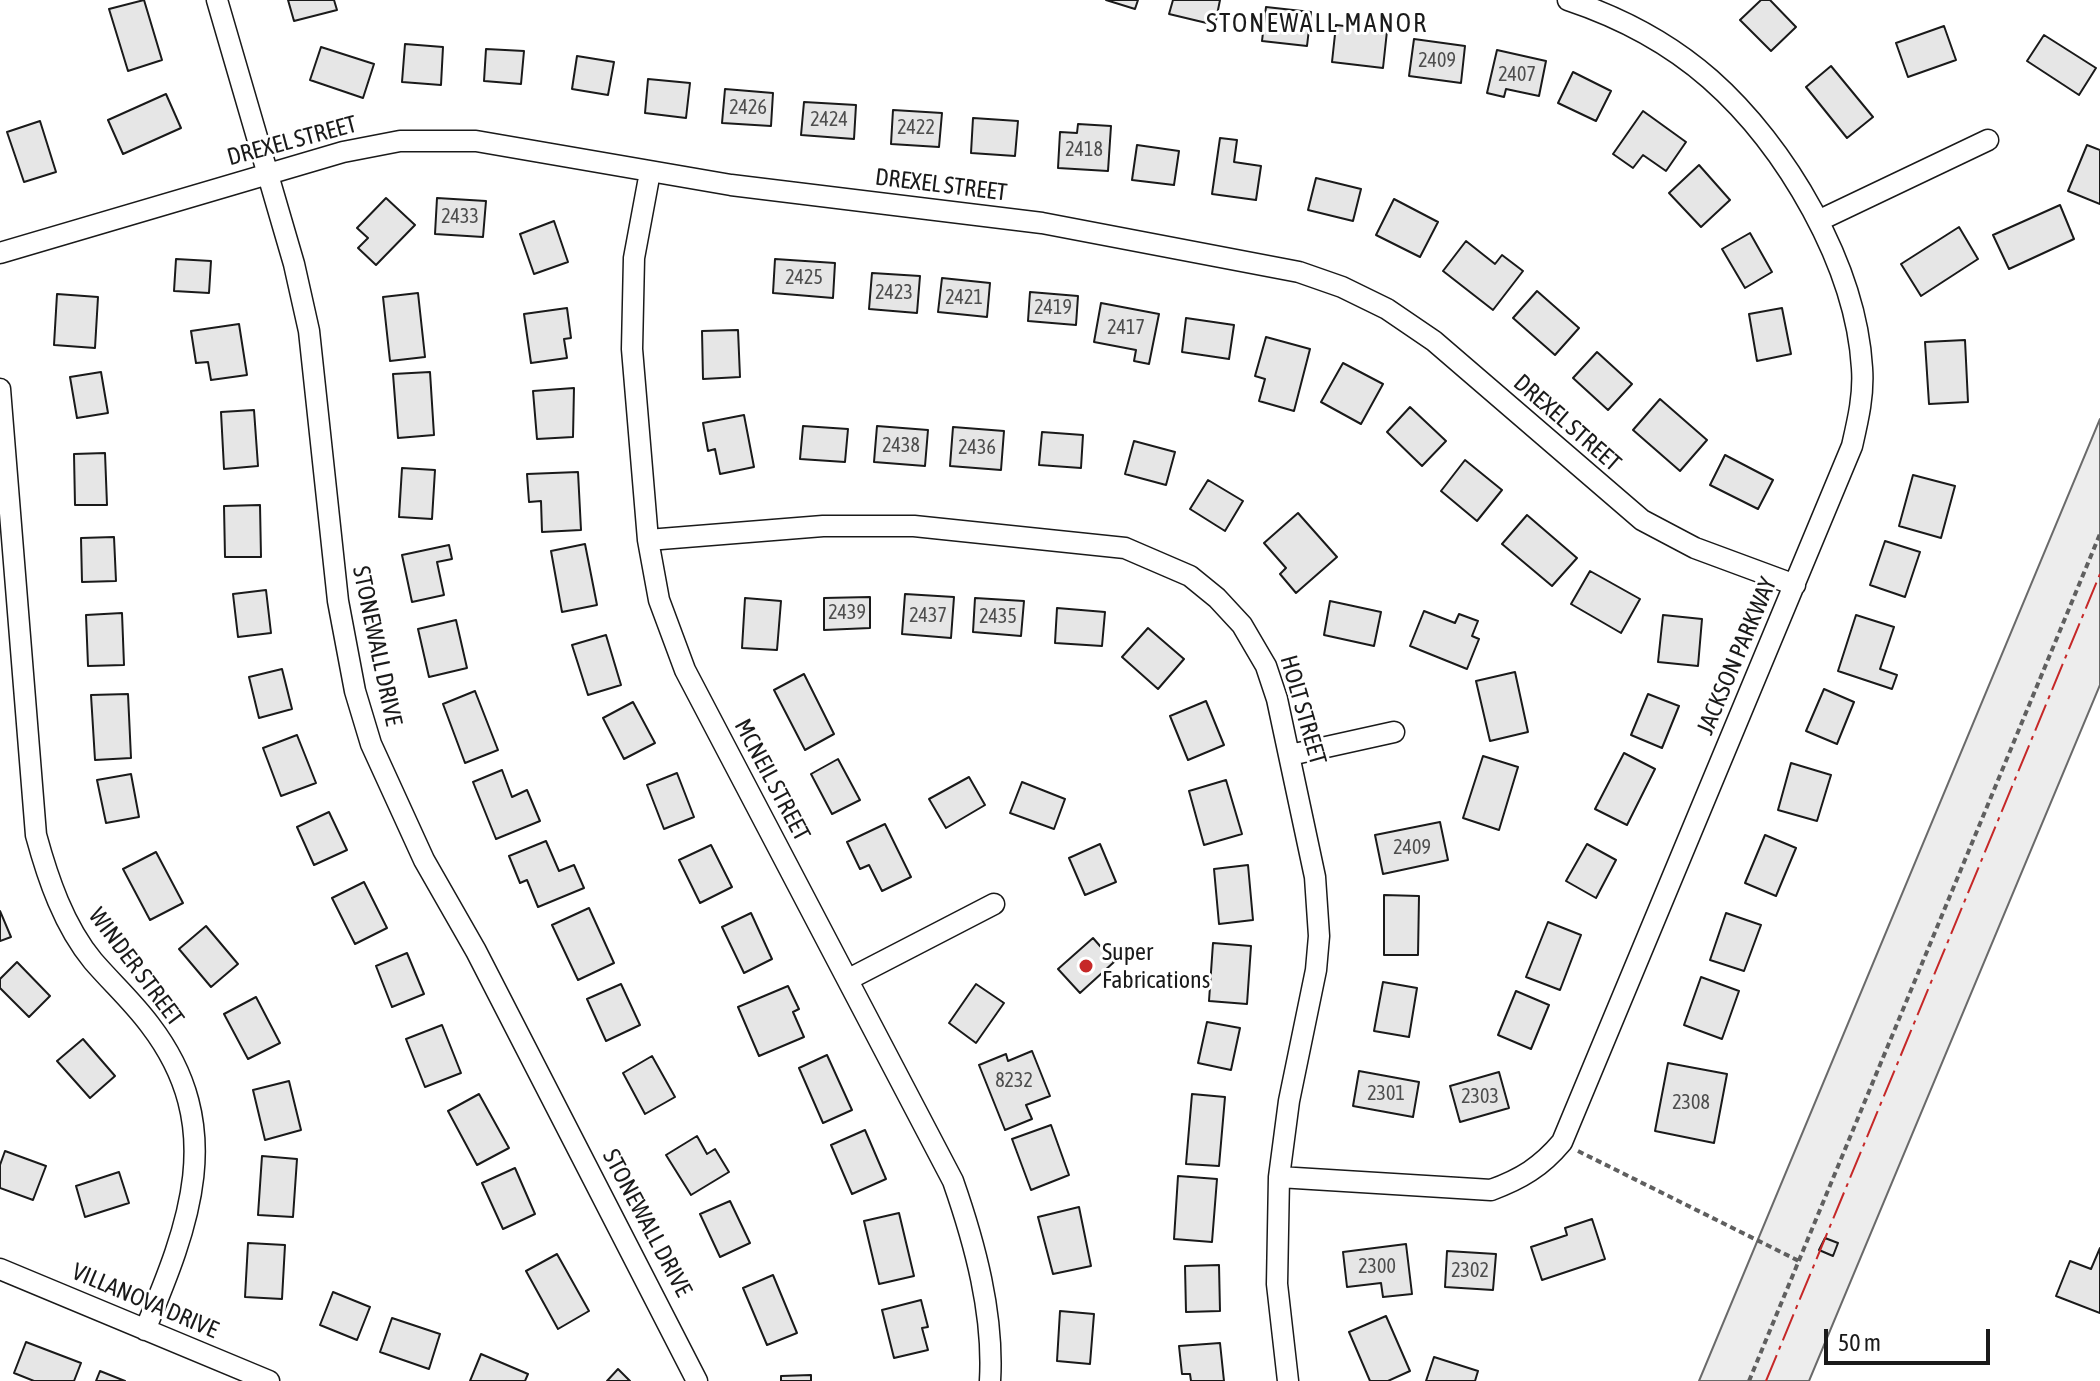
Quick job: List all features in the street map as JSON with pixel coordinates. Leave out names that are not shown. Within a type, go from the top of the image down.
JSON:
[{"type":"street","name":"STONEWALL DRIVE","points":[[217,0],[268,174],[309,331],[338,601],[355,691],[371,744],[424,860],[476,951],[697,1381]]},
{"type":"street","name":"JACKSON PARKWAY","points":[[1279,1177],[1491,1190],[1521,1179],[1545,1162],[1562,1142],[1852,446],[1862,406],[1862,368],[1857,332],[1818,221],[1789,168],[1752,120],[1709,77],[1643,31],[1568,0]]},
{"type":"street","name":"DREXEL STREET","points":[[0,253],[372,146],[447,139],[535,149],[731,185],[1042,223],[1270,266],[1342,287],[1387,309],[1434,341],[1642,520],[1695,548],[1795,585]]},
{"type":"street","points":[[1818,221],[1988,140]]},
{"type":"street","name":"MCNEIL STREET","points":[[650,172],[634,258],[632,307],[648,540],[659,600],[685,670],[953,1181],[982,1284],[990,1381]]},
{"type":"street","name":"WINDER STREET","points":[[0,389],[36,835],[69,923],[91,959],[151,1026],[174,1065],[194,1132],[195,1179],[185,1230],[145,1330]]},
{"type":"street","name":"HOLT STREET","points":[[648,540],[823,526],[914,526],[1125,548],[1190,576],[1217,598],[1242,625],[1266,666],[1290,755],[1315,877],[1319,936],[1316,970],[1289,1101],[1279,1177],[1277,1284],[1288,1381]]},
{"type":"street","points":[[1290,755],[1394,732]]},
{"type":"street","points":[[849,979],[994,904]]},
{"type":"street","name":"VILLANOVA DRIVE","points":[[0,1269],[269,1381]]},
{"type":"path","points":[[1749,1381],[2100,534]]},
{"type":"path","points":[[1562,1142],[1799,1261]]},
{"type":"shaded area","points":[[2100,419],[2100,685],[1809,1381],[1699,1381]]},
{"type":"building","points":[[144,0],[162,60],[128,71],[109,9]]},
{"type":"building","points":[[288,0],[334,0],[337,10],[294,21]]},
{"type":"building","points":[[1106,0],[1138,0],[1135,9]]},
{"type":"building","points":[[1173,0],[1220,0],[1215,25],[1169,14]]},
{"type":"building","points":[[1761,0],[1770,0],[1796,27],[1771,51],[1740,20]]},
{"type":"building","points":[[1266,7],[1311,12],[1307,46],[1262,41]]},
{"type":"building","points":[[1336,25],[1387,31],[1383,68],[1332,62]]},
{"type":"building","points":[[1944,26],[1956,60],[1908,77],[1896,43]]},
{"type":"building","points":[[2044,35],[2096,68],[2079,95],[2027,61]]},
{"type":"building","points":[[1414,39],[1465,46],[1461,83],[1409,76]]},
{"type":"building","points":[[405,44],[443,47],[441,85],[402,82]]},
{"type":"building","points":[[321,47],[374,64],[363,98],[310,80]]},
{"type":"building","points":[[486,49],[524,51],[521,84],[484,81]]},
{"type":"building","points":[[1497,50],[1546,61],[1539,96],[1506,89],[1504,97],[1487,93]]},
{"type":"building","points":[[577,56],[614,62],[608,95],[572,89]]},
{"type":"building","points":[[1831,66],[1873,117],[1847,138],[1806,87]]},
{"type":"building","points":[[1573,72],[1611,91],[1596,121],[1558,103]]},
{"type":"building","points":[[648,79],[690,83],[686,118],[645,113]]},
{"type":"building","points":[[725,89],[773,93],[771,126],[722,123]]},
{"type":"building","points":[[166,94],[181,128],[123,154],[108,120]]},
{"type":"building","points":[[804,102],[856,105],[854,139],[801,135]]},
{"type":"building","points":[[893,110],[942,113],[939,147],[891,144]]},
{"type":"building","points":[[1643,111],[1686,142],[1666,171],[1643,155],[1633,168],[1613,154]]},
{"type":"building","points":[[973,118],[1018,121],[1015,156],[971,153]]},
{"type":"building","points":[[40,121],[56,172],[24,182],[7,132]]},
{"type":"building","points":[[1078,124],[1111,126],[1108,171],[1058,168],[1060,132],[1077,133]]},
{"type":"building","points":[[1220,138],[1237,140],[1234,162],[1261,166],[1256,200],[1212,194]]},
{"type":"building","points":[[1137,145],[1179,151],[1174,185],[1132,180]]},
{"type":"building","points":[[2087,145],[2100,150],[2100,204],[2068,191]]},
{"type":"building","points":[[1699,165],[1730,200],[1701,227],[1669,193]]},
{"type":"building","points":[[1316,178],[1361,189],[1353,221],[1308,210]]},
{"type":"building","points":[[386,198],[415,225],[376,265],[358,248],[368,238],[357,228]]},
{"type":"building","points":[[437,198],[486,201],[483,237],[435,234]]},
{"type":"building","points":[[1394,199],[1438,222],[1420,257],[1376,235]]},
{"type":"building","points":[[2060,205],[2074,239],[2009,269],[1993,235]]},
{"type":"building","points":[[554,221],[568,262],[534,274],[520,234]]},
{"type":"building","points":[[1959,227],[1978,259],[1921,296],[1901,264]]},
{"type":"building","points":[[1750,233],[1772,272],[1745,288],[1722,249]]},
{"type":"building","points":[[1466,241],[1495,264],[1502,255],[1523,271],[1493,310],[1443,271]]},
{"type":"building","points":[[176,259],[211,261],[209,293],[174,291]]},
{"type":"building","points":[[775,259],[835,263],[833,298],[773,293]]},
{"type":"building","points":[[872,273],[920,276],[917,313],[869,309]]},
{"type":"building","points":[[942,278],[990,283],[987,317],[938,312]]},
{"type":"building","points":[[1537,291],[1579,328],[1555,355],[1513,318]]},
{"type":"building","points":[[1030,292],[1078,296],[1076,325],[1028,321]]},
{"type":"building","points":[[418,293],[425,357],[390,361],[383,297]]},
{"type":"building","points":[[57,294],[98,297],[95,348],[54,345]]},
{"type":"building","points":[[1101,303],[1159,314],[1149,364],[1134,361],[1136,350],[1094,342]]},
{"type":"building","points":[[567,308],[571,338],[564,339],[567,358],[531,363],[524,314]]},
{"type":"building","points":[[1782,308],[1791,354],[1757,361],[1749,314]]},
{"type":"building","points":[[1186,318],[1234,325],[1229,359],[1182,352]]},
{"type":"building","points":[[239,324],[247,375],[211,380],[208,362],[196,363],[191,331]]},
{"type":"building","points":[[738,330],[740,377],[703,379],[702,331]]},
{"type":"building","points":[[1266,337],[1310,349],[1294,411],[1259,401],[1265,379],[1255,376]]},
{"type":"building","points":[[1965,340],[1968,402],[1929,404],[1925,342]]},
{"type":"building","points":[[1597,352],[1632,384],[1608,410],[1573,378]]},
{"type":"building","points":[[1343,363],[1383,384],[1361,424],[1321,402]]},
{"type":"building","points":[[101,372],[108,413],[77,418],[70,377]]},
{"type":"building","points":[[430,372],[434,435],[398,438],[393,374]]},
{"type":"building","points":[[574,388],[573,437],[537,439],[533,391]]},
{"type":"building","points":[[1660,399],[1707,440],[1680,471],[1633,430]]},
{"type":"building","points":[[1410,407],[1446,441],[1422,466],[1387,432]]},
{"type":"building","points":[[254,410],[258,466],[224,469],[221,412]]},
{"type":"building","points":[[744,415],[754,467],[720,474],[715,449],[708,451],[703,423]]},
{"type":"building","points":[[803,426],[848,429],[845,462],[800,459]]},
{"type":"building","points":[[877,426],[928,430],[925,466],[874,462]]},
{"type":"building","points":[[953,427],[1004,431],[1001,470],[950,466]]},
{"type":"building","points":[[1042,432],[1083,435],[1081,468],[1039,465]]},
{"type":"building","points":[[1134,441],[1175,452],[1166,485],[1125,474]]},
{"type":"building","points":[[105,453],[107,505],[75,505],[74,454]]},
{"type":"building","points":[[1725,455],[1773,480],[1758,509],[1710,485]]},
{"type":"building","points":[[1465,460],[1502,490],[1477,521],[1441,491]]},
{"type":"building","points":[[402,468],[435,470],[432,519],[399,517]]},
{"type":"building","points":[[578,472],[581,530],[542,532],[541,501],[529,502],[527,474]]},
{"type":"building","points":[[1913,475],[1955,486],[1941,538],[1899,526]]},
{"type":"building","points":[[1208,480],[1243,501],[1225,531],[1190,509]]},
{"type":"building","points":[[260,505],[261,557],[225,557],[224,506]]},
{"type":"building","points":[[1298,513],[1337,557],[1296,593],[1280,574],[1286,568],[1264,543]]},
{"type":"building","points":[[1527,515],[1577,558],[1552,586],[1502,544]]},
{"type":"building","points":[[114,537],[116,581],[82,582],[81,538]]},
{"type":"building","points":[[1885,541],[1920,552],[1905,597],[1870,585]]},
{"type":"building","points":[[585,544],[597,605],[562,612],[551,551]]},
{"type":"building","points":[[449,545],[452,559],[437,562],[444,595],[412,602],[402,555]]},
{"type":"building","points":[[1590,571],[1640,599],[1621,633],[1571,604]]},
{"type":"building","points":[[266,590],[271,633],[238,637],[233,594]]},
{"type":"building","points":[[905,594],[954,597],[951,638],[902,634]]},
{"type":"building","points":[[870,597],[870,628],[824,630],[824,598]]},
{"type":"building","points":[[745,598],[781,601],[777,650],[742,648]]},
{"type":"building","points":[[975,598],[1024,601],[1021,636],[973,632]]},
{"type":"building","points":[[1330,601],[1381,612],[1374,646],[1324,635]]},
{"type":"building","points":[[1057,608],[1105,612],[1102,646],[1055,643]]},
{"type":"building","points":[[1424,611],[1455,623],[1459,614],[1478,621],[1472,636],[1479,639],[1467,669],[1410,646]]},
{"type":"building","points":[[122,613],[124,665],[88,666],[86,615]]},
{"type":"building","points":[[1663,615],[1702,619],[1698,666],[1658,662]]},
{"type":"building","points":[[1856,615],[1894,627],[1880,669],[1897,675],[1892,689],[1838,671]]},
{"type":"building","points":[[456,620],[467,668],[429,677],[418,629]]},
{"type":"building","points":[[1148,628],[1184,659],[1158,689],[1122,657]]},
{"type":"building","points":[[606,635],[621,685],[588,695],[572,645]]},
{"type":"building","points":[[282,669],[292,709],[259,718],[249,677]]},
{"type":"building","points":[[1515,672],[1528,732],[1490,741],[1476,681]]},
{"type":"building","points":[[804,674],[834,734],[805,750],[774,690]]},
{"type":"building","points":[[1824,689],[1854,702],[1837,744],[1806,731]]},
{"type":"building","points":[[475,691],[498,750],[465,763],[443,704]]},
{"type":"building","points":[[128,694],[131,758],[95,760],[91,695]]},
{"type":"building","points":[[1648,694],[1679,706],[1662,748],[1631,735]]},
{"type":"building","points":[[1206,701],[1224,745],[1188,760],[1170,716]]},
{"type":"building","points":[[633,702],[655,743],[624,759],[603,718]]},
{"type":"building","points":[[297,735],[316,783],[281,796],[263,748]]},
{"type":"building","points":[[1624,753],[1655,769],[1627,825],[1595,809]]},
{"type":"building","points":[[1483,756],[1518,767],[1499,830],[1463,818]]},
{"type":"building","points":[[838,759],[860,800],[832,814],[811,774]]},
{"type":"building","points":[[1791,763],[1831,775],[1817,821],[1778,810]]},
{"type":"building","points":[[502,770],[512,797],[527,790],[540,821],[496,839],[473,782]]},
{"type":"building","points":[[677,773],[694,817],[664,829],[647,785]]},
{"type":"building","points":[[131,774],[139,817],[106,823],[97,780]]},
{"type":"building","points":[[969,777],[985,805],[946,828],[929,799]]},
{"type":"building","points":[[1226,780],[1242,834],[1204,845],[1189,791]]},
{"type":"building","points":[[1022,782],[1065,799],[1054,829],[1010,813]]},
{"type":"building","points":[[329,812],[347,850],[314,865],[297,827]]},
{"type":"building","points":[[1440,822],[1448,860],[1383,874],[1375,835]]},
{"type":"building","points":[[885,824],[911,877],[882,891],[869,865],[860,869],[847,842]]},
{"type":"building","points":[[1765,835],[1796,848],[1776,896],[1745,883]]},
{"type":"building","points":[[546,841],[559,871],[574,865],[584,888],[538,907],[527,880],[520,883],[509,856]]},
{"type":"building","points":[[1100,844],[1116,882],[1085,895],[1069,858]]},
{"type":"building","points":[[1587,844],[1616,860],[1596,898],[1566,881]]},
{"type":"building","points":[[711,845],[732,887],[700,903],[679,860]]},
{"type":"building","points":[[156,852],[183,903],[150,920],[123,869]]},
{"type":"building","points":[[1248,865],[1253,920],[1219,924],[1214,869]]},
{"type":"building","points":[[364,882],[387,928],[355,944],[332,898]]},
{"type":"building","points":[[1384,895],[1419,896],[1418,955],[1384,955]]},
{"type":"building","points":[[589,908],[614,963],[578,980],[552,925]]},
{"type":"building","points":[[0,911],[11,937],[0,941]]},
{"type":"building","points":[[751,913],[772,959],[744,973],[722,927]]},
{"type":"building","points":[[1726,913],[1761,925],[1744,971],[1710,960]]},
{"type":"building","points":[[1548,922],[1581,935],[1560,990],[1526,977]]},
{"type":"building","points":[[206,926],[238,964],[211,987],[179,949]]},
{"type":"building","name":"Super Fabrications","points":[[1093,938],[1114,962],[1080,993],[1058,969]]},
{"type":"building","points":[[1213,943],[1251,946],[1247,1004],[1209,1001]]},
{"type":"building","points":[[407,953],[424,994],[392,1007],[376,966]]},
{"type":"building","points":[[17,962],[50,996],[29,1017],[0,988],[0,979]]},
{"type":"building","points":[[1701,977],[1739,991],[1722,1039],[1684,1025]]},
{"type":"building","points":[[1383,982],[1417,988],[1409,1037],[1374,1031]]},
{"type":"building","points":[[621,984],[640,1025],[606,1041],[587,999]]},
{"type":"building","points":[[976,984],[1004,1003],[976,1043],[949,1023]]},
{"type":"building","points":[[788,986],[799,1009],[793,1012],[804,1037],[759,1056],[738,1007]]},
{"type":"building","points":[[1516,991],[1549,1005],[1531,1049],[1498,1035]]},
{"type":"building","points":[[256,997],[280,1043],[248,1059],[224,1014]]},
{"type":"building","points":[[1207,1022],[1240,1028],[1231,1070],[1198,1063]]},
{"type":"building","points":[[442,1025],[461,1073],[425,1087],[406,1039]]},
{"type":"building","points":[[83,1039],[115,1076],[90,1098],[57,1061]]},
{"type":"building","points":[[1032,1051],[1050,1096],[1026,1105],[1032,1119],[1005,1130],[979,1065],[1006,1054],[1008,1061]]},
{"type":"building","points":[[827,1055],[852,1110],[823,1123],[799,1068]]},
{"type":"building","points":[[652,1056],[675,1097],[645,1114],[623,1073]]},
{"type":"building","points":[[1668,1063],[1727,1074],[1714,1143],[1655,1131]]},
{"type":"building","points":[[1359,1071],[1419,1082],[1413,1117],[1353,1106]]},
{"type":"building","points":[[1499,1072],[1509,1108],[1460,1122],[1450,1086]]},
{"type":"building","points":[[289,1081],[301,1130],[265,1140],[253,1090]]},
{"type":"building","points":[[479,1094],[509,1148],[477,1165],[448,1111]]},
{"type":"building","points":[[1192,1094],[1225,1097],[1219,1166],[1186,1164]]},
{"type":"building","points":[[1051,1125],[1069,1175],[1031,1190],[1012,1139]]},
{"type":"building","points":[[865,1130],[886,1179],[852,1194],[831,1145]]},
{"type":"building","points":[[697,1136],[707,1154],[715,1149],[729,1172],[691,1195],[666,1155]]},
{"type":"building","points":[[5,1151],[46,1166],[33,1200],[0,1188],[0,1165]]},
{"type":"building","points":[[262,1156],[297,1159],[293,1217],[258,1215]]},
{"type":"building","points":[[515,1168],[535,1214],[503,1229],[482,1183]]},
{"type":"building","points":[[119,1172],[129,1203],[85,1217],[76,1186]]},
{"type":"building","points":[[1178,1176],[1217,1179],[1212,1242],[1174,1239]]},
{"type":"building","points":[[730,1201],[750,1243],[720,1257],[700,1214]]},
{"type":"building","points":[[1079,1207],[1091,1266],[1053,1274],[1038,1217]]},
{"type":"building","points":[[899,1213],[914,1276],[879,1284],[864,1221]]},
{"type":"building","points":[[1592,1219],[1605,1259],[1542,1280],[1531,1247],[1567,1235],[1565,1228]]},
{"type":"building","points":[[1825,1238],[1838,1243],[1833,1256],[1819,1250]]},
{"type":"building","points":[[248,1243],[285,1245],[282,1299],[245,1297]]},
{"type":"building","points":[[1406,1244],[1412,1294],[1383,1297],[1381,1283],[1347,1287],[1343,1252]]},
{"type":"building","points":[[2100,1248],[2100,1313],[2056,1296],[2070,1261],[2091,1269]]},
{"type":"building","points":[[1447,1251],[1496,1254],[1493,1290],[1445,1287]]},
{"type":"building","points":[[557,1254],[589,1311],[558,1329],[526,1271]]},
{"type":"building","points":[[1219,1265],[1220,1311],[1186,1312],[1185,1266]]},
{"type":"building","points":[[773,1275],[797,1333],[767,1345],[743,1288]]},
{"type":"building","points":[[333,1292],[370,1307],[357,1340],[320,1325]]},
{"type":"building","points":[[921,1300],[928,1327],[922,1328],[928,1350],[894,1358],[882,1310]]},
{"type":"building","points":[[1060,1311],[1094,1314],[1090,1364],[1057,1361]]},
{"type":"building","points":[[1386,1316],[1410,1371],[1388,1381],[1370,1381],[1349,1332]]},
{"type":"building","points":[[392,1318],[440,1334],[429,1369],[380,1352]]},
{"type":"building","points":[[26,1342],[81,1363],[74,1381],[34,1381],[14,1373]]},
{"type":"building","points":[[1220,1343],[1224,1381],[1191,1381],[1190,1374],[1182,1374],[1179,1346]]},
{"type":"building","points":[[481,1354],[528,1374],[525,1381],[470,1381]]},
{"type":"building","points":[[1434,1357],[1478,1371],[1475,1381],[1426,1381]]},
{"type":"building","points":[[618,1369],[630,1381],[607,1381]]},
{"type":"building","points":[[100,1371],[125,1381],[96,1381]]},
{"type":"building","points":[[811,1375],[811,1381],[781,1381],[781,1376]]},
{"type":"power","points":[[1766,1381],[2100,574]]},
{"type":"place","name":"Super Fabrications","points":[[1086,966]]},
{"type":"district","name":"STONEWALL MANOR","points":[[1317,24]]}]
